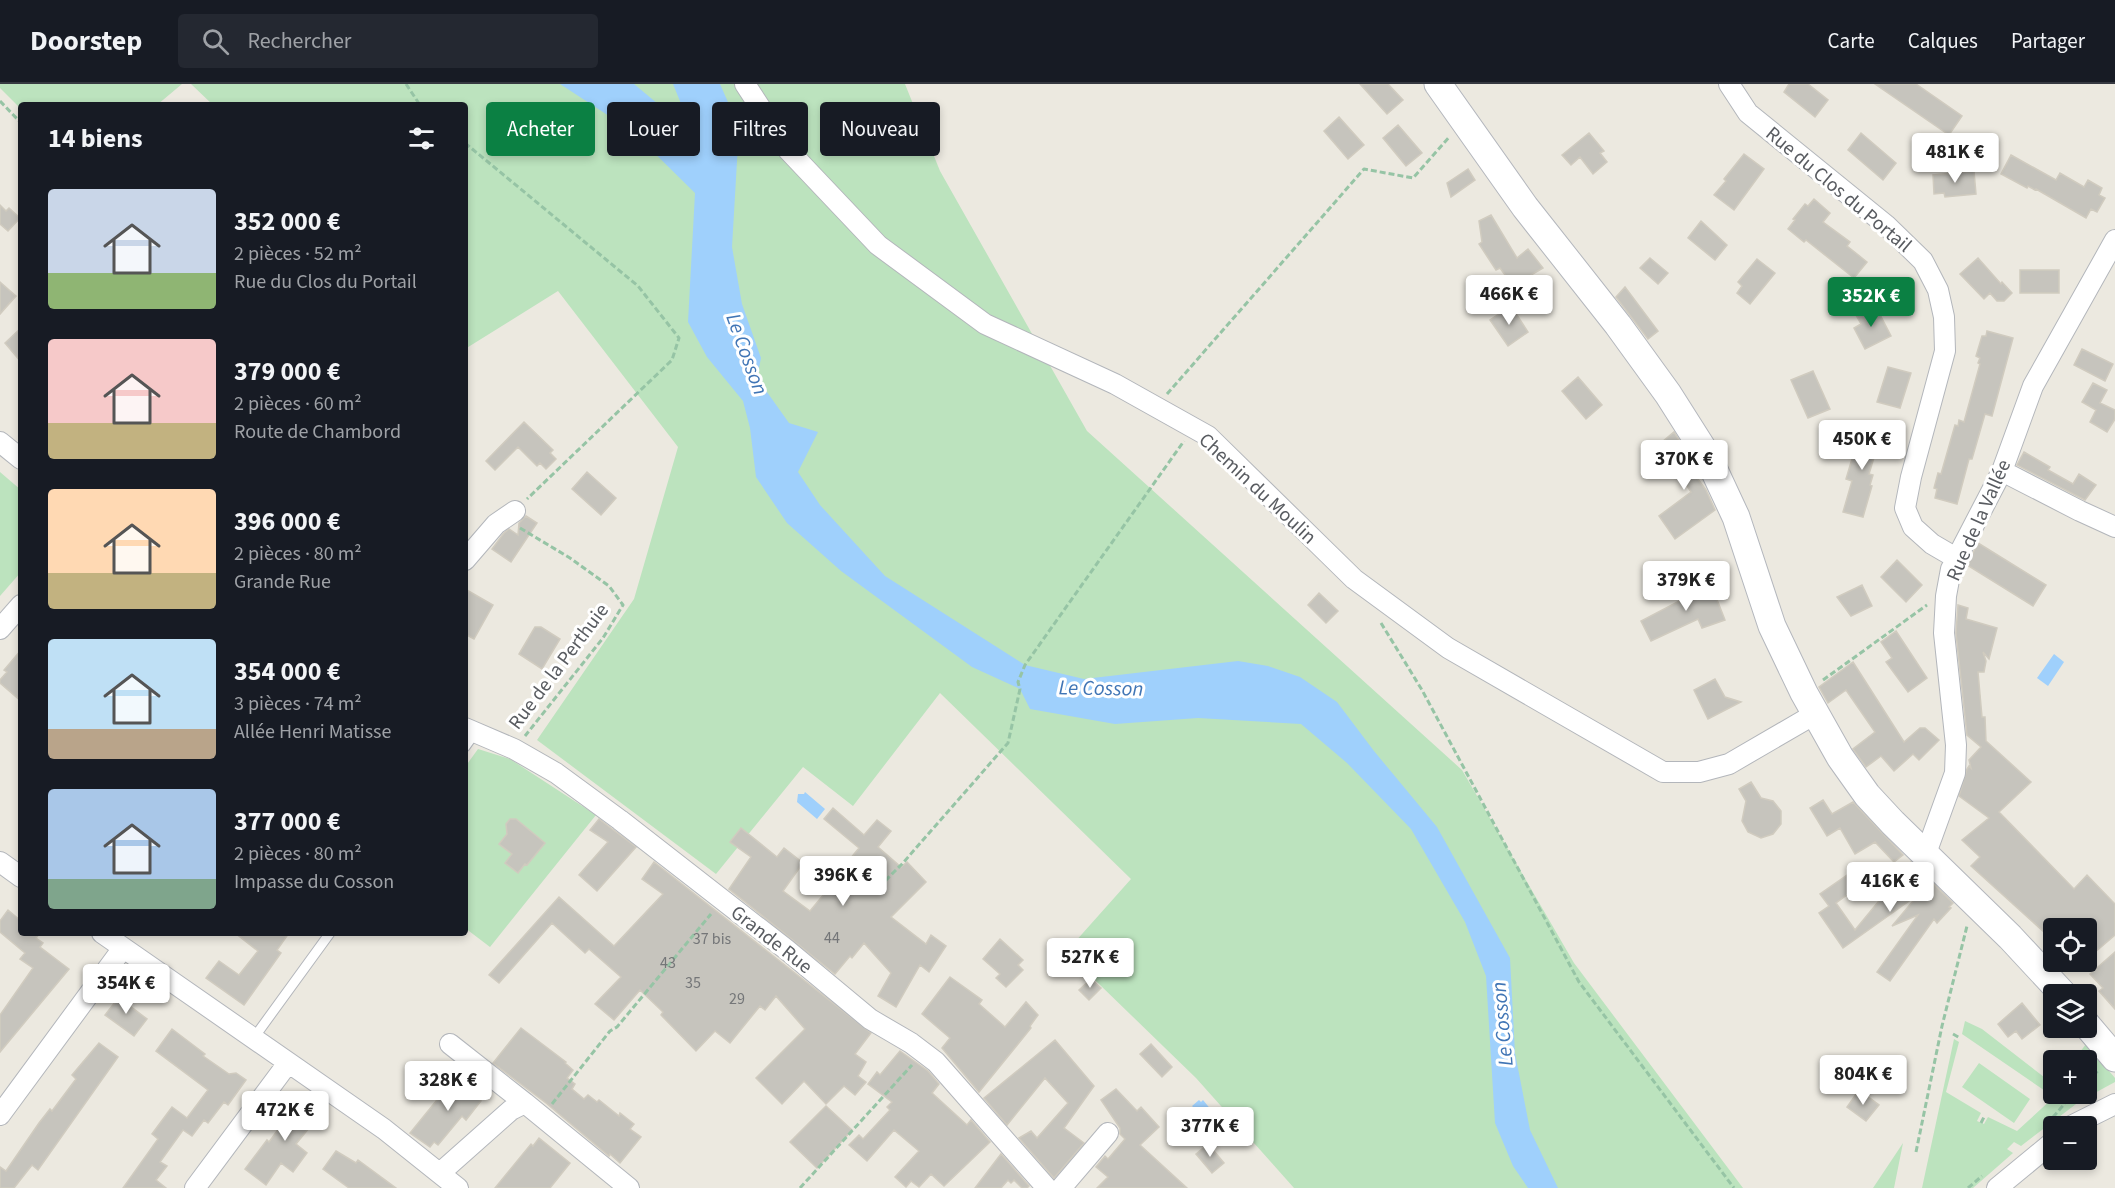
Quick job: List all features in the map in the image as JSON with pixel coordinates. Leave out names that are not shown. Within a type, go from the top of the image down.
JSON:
[{"type":"main road","points":[[1438,84],[1524,207],[1618,325],[1668,394],[1708,457],[1736,517],[1772,626],[1840,757],[1867,795],[1925,856],[2010,937],[2053,984]]},
{"type":"main road","points":[[2097,1037],[2115,1058]]},
{"type":"street","name":"Chemin du Moulin","points":[[745,84],[788,150],[878,245],[986,324],[1115,384],[1208,436],[1354,579],[1439,641],[1663,772],[1699,772],[1729,764],[1810,703]]},
{"type":"street","name":"Rue du Clos du Portail","points":[[1729,84],[1748,113],[1886,225],[1923,261],[1938,290],[1944,317],[1944,351],[1905,508],[1913,527],[1932,544],[1956,558]]},
{"type":"street","name":"Rue de la Vallée","points":[[1925,856],[1955,773],[1956,745],[1944,633],[1946,596],[1952,569],[2002,471],[2034,386],[2053,348],[2115,240]]},
{"type":"street","points":[[0,442],[18,457]]},
{"type":"street","points":[[2002,471],[2115,527]]},
{"type":"street","points":[[468,557],[496,524],[515,511]]},
{"type":"street","points":[[0,629],[18,608]]},
{"type":"street","name":"Grande Rue","points":[[468,736],[514,749],[556,773],[723,900],[870,1019],[936,1062],[1047,1188]]},
{"type":"street","points":[[0,862],[18,875]]},
{"type":"street","points":[[106,936],[384,1129],[458,1188]]},
{"type":"street","points":[[0,1115],[123,948]]},
{"type":"street","points":[[450,1044],[629,1188]]},
{"type":"street","points":[[195,1188],[288,1063]]},
{"type":"street","points":[[440,1173],[511,1110],[525,1103]]},
{"type":"street","points":[[2091,1116],[2115,1104]]},
{"type":"street","points":[[1061,1188],[1108,1133]]},
{"type":"street","points":[[1997,1188],[2043,1150]]},
{"type":"lane","points":[[253,1039],[328,936]]},
{"type":"path","points":[[406,84],[418,102]]},
{"type":"path","points":[[0,101],[18,120]]},
{"type":"path","points":[[1156,407],[1364,169],[1413,178],[1464,120]]},
{"type":"path","points":[[468,145],[638,286],[678,338],[672,360],[515,511]]},
{"type":"path","points":[[879,887],[1008,743],[1020,690],[1018,682],[1025,665],[1193,428]]},
{"type":"path","name":"Rue de la Perthuie","points":[[514,749],[603,638],[623,605],[609,586],[570,558],[517,526],[515,511]]},
{"type":"path","points":[[1810,703],[1932,602],[1946,596]]},
{"type":"path","points":[[1379,619],[1422,690],[1579,982],[1734,1188]]},
{"type":"path","points":[[542,1117],[610,1031],[617,1027],[723,900]]},
{"type":"path","points":[[1916,1152],[1956,965],[1967,926],[1973,918]]},
{"type":"path","points":[[1953,1034],[1960,1038]]},
{"type":"path","points":[[800,1188],[923,1053]]},
{"type":"path","points":[[1981,1123],[1985,1115]]},
{"type":"green space","points":[[0,84],[182,84],[161,102],[18,102],[18,106],[0,88]]},
{"type":"green space","points":[[191,84],[905,84],[912,102],[820,102],[820,156],[934,156],[940,171],[1087,431],[1462,770],[1574,963],[1743,1188],[1294,1188],[1196,1078],[1066,952],[1131,879],[940,693],[853,806],[803,767],[716,874],[537,740],[634,599],[678,447],[558,291],[468,347],[468,102],[210,102]]},
{"type":"green space","points":[[0,472],[18,487],[18,575],[0,596]]},
{"type":"green space","points":[[478,749],[510,759],[596,815],[490,947],[468,930],[468,763]]},
{"type":"green space","points":[[1965,1021],[1982,1029],[2043,1076],[2043,1089],[1962,1034]]},
{"type":"green space","points":[[1954,1039],[1959,1042],[1946,1092],[1981,1113],[1977,1121],[1984,1124],[1988,1117],[2017,1131],[2046,1104],[2076,1104],[2060,1116],[2043,1116],[2043,1129],[2021,1146],[2014,1142],[2007,1149],[2013,1153],[1973,1188],[1922,1188]]},
{"type":"green space","points":[[2086,1044],[2091,1050],[2082,1050]]},
{"type":"green space","points":[[2097,1057],[2115,1078],[2115,1082],[2097,1092]]},
{"type":"green space","points":[[1979,1063],[2030,1099],[2014,1123],[1962,1087]]},
{"type":"green space","points":[[1903,1143],[1894,1188],[1873,1188]]},
{"type":"water","points":[[560,84],[634,84],[656,102],[607,102],[607,115],[595,107],[595,102],[588,102]]},
{"type":"water","name":"Le Cosson","points":[[673,84],[720,84],[728,102],[712,102],[712,156],[737,156],[732,247],[742,304],[761,358],[757,378],[789,423],[818,432],[798,472],[820,505],[885,576],[1025,665],[1084,679],[1238,661],[1268,666],[1300,677],[1337,702],[1437,827],[1510,958],[1515,1053],[1530,1130],[1558,1188],[1528,1188],[1513,1166],[1495,1123],[1486,976],[1465,922],[1411,829],[1347,763],[1301,724],[1198,718],[1115,724],[1030,709],[1020,689],[972,667],[841,571],[787,523],[756,477],[750,428],[743,401],[707,357],[688,322],[695,193],[657,156],[700,156],[700,102],[680,102]]},
{"type":"water","points":[[2054,654],[2064,662],[2048,686],[2037,678]]},
{"type":"water","points":[[805,792],[825,809],[817,819],[797,802],[798,794]]},
{"type":"water","points":[[1199,1100],[1201,1102],[1203,1100],[1221,1122],[1210,1131],[1192,1110],[1194,1108],[1192,1106]]},
{"type":"building","points":[[1360,84],[1388,84],[1403,100],[1387,114]]},
{"type":"building","points":[[1789,84],[1808,84],[1828,100],[1815,117],[1784,92]]},
{"type":"building","points":[[1875,84],[1916,84],[1962,116],[1949,135]]},
{"type":"building","points":[[1339,117],[1364,145],[1348,159],[1324,131]]},
{"type":"building","points":[[1398,125],[1422,153],[1406,166],[1383,138]]},
{"type":"building","points":[[1589,133],[1604,151],[1600,153],[1607,162],[1593,174],[1580,157],[1571,165],[1562,155]]},
{"type":"building","points":[[1861,133],[1896,163],[1883,180],[1848,150]]},
{"type":"building","points":[[1744,154],[1764,169],[1734,210],[1714,195]]},
{"type":"building","points":[[2011,155],[2056,180],[2060,173],[2084,187],[2088,180],[2102,188],[2099,195],[2105,198],[2097,212],[2091,209],[2086,218],[2036,189],[2028,186],[2027,188],[2001,174]]},
{"type":"building","points":[[1468,169],[1475,180],[1451,197],[1447,183]]},
{"type":"building","points":[[1974,171],[1976,194],[1945,197],[1944,193],[1934,194],[1933,175]]},
{"type":"building","points":[[1814,199],[1830,213],[1823,222],[1850,242],[1847,246],[1867,262],[1854,278],[1806,240],[1804,242],[1788,229],[1805,204],[1808,206]]},
{"type":"building","points":[[0,205],[6,211],[9,208],[18,216],[18,220],[8,231],[0,224]]},
{"type":"building","points":[[1491,215],[1517,258],[1528,249],[1543,268],[1531,275],[1535,280],[1518,293],[1500,268],[1496,270],[1479,244],[1482,242],[1479,221]]},
{"type":"building","points":[[1701,221],[1727,245],[1715,260],[1688,238]]},
{"type":"building","points":[[1650,258],[1668,273],[1658,284],[1640,268]]},
{"type":"building","points":[[1978,258],[2012,293],[2004,301],[1997,301],[1990,293],[1984,299],[1960,274]]},
{"type":"building","points":[[1757,259],[1775,273],[1750,304],[1737,293],[1742,286],[1738,282]]},
{"type":"building","points":[[2020,270],[2059,270],[2059,293],[2020,293]]},
{"type":"building","points":[[0,282],[16,296],[0,314]]},
{"type":"building","points":[[1625,287],[1658,331],[1648,339],[1616,297]]},
{"type":"building","points":[[1875,305],[1891,336],[1865,349],[1854,328],[1861,324],[1856,315]]},
{"type":"building","points":[[1511,306],[1528,332],[1508,346],[1490,320]]},
{"type":"building","points":[[18,331],[18,358],[5,343]]},
{"type":"building","points":[[1987,331],[2013,338],[1992,416],[1985,414],[1972,459],[1969,459],[1957,504],[1935,498],[1937,489],[1934,488],[1938,473],[1941,474],[1955,425],[1958,426],[1959,420],[1964,422],[1980,364],[1978,363],[1980,358],[1976,356],[1982,336],[1986,336]]},
{"type":"building","points":[[2082,349],[2113,364],[2105,381],[2074,365]]},
{"type":"building","points":[[1888,367],[1911,373],[1900,408],[1877,402]]},
{"type":"building","points":[[1813,371],[1830,409],[1808,418],[1791,380]]},
{"type":"building","points":[[1578,377],[1602,405],[1586,419],[1562,391]]},
{"type":"building","points":[[2093,383],[2107,390],[2100,403],[2115,410],[2115,419],[2107,432],[2090,422],[2096,410],[2082,402]]},
{"type":"building","points":[[524,422],[553,450],[550,453],[556,459],[546,469],[540,463],[537,466],[518,447],[495,470],[486,461]]},
{"type":"building","points":[[1862,425],[1882,431],[1869,474],[1873,475],[1870,485],[1872,486],[1863,517],[1843,512],[1852,481],[1846,479]]},
{"type":"building","points":[[1674,432],[1694,465],[1696,469],[1692,471],[1706,490],[1715,510],[1675,539],[1659,516],[1691,492],[1656,447]]},
{"type":"building","points":[[2024,452],[2050,467],[2048,470],[2073,484],[2079,474],[2096,485],[2085,500],[2017,465]]},
{"type":"building","points":[[587,472],[616,498],[601,515],[572,489]]},
{"type":"building","points":[[526,516],[537,523],[511,562],[492,549],[509,529],[518,535],[519,523]]},
{"type":"building","points":[[1978,543],[2046,585],[2033,606],[1967,565]]},
{"type":"building","points":[[1897,560],[1922,585],[1906,602],[1881,577]]},
{"type":"building","points":[[1709,579],[1725,620],[1702,628],[1698,619],[1651,641],[1641,621],[1689,596],[1686,588]]},
{"type":"building","points":[[1862,585],[1872,606],[1851,616],[1837,597]]},
{"type":"building","points":[[468,591],[493,605],[474,639],[468,636]]},
{"type":"building","points":[[1319,593],[1338,611],[1326,623],[1308,605]]},
{"type":"building","points":[[1958,605],[1968,608],[1966,619],[1997,628],[1989,659],[1983,652],[1986,661],[1984,672],[1978,672],[1986,741],[2031,782],[1999,812],[2074,889],[2087,875],[2115,904],[2115,935],[2097,950],[2097,918],[2043,918],[2043,931],[1971,866],[1980,857],[1962,840],[1989,818],[1959,796],[1967,769],[1969,766],[1971,768],[1969,760],[1981,747],[1967,735],[1956,633]]},
{"type":"building","points":[[535,627],[541,627],[560,639],[542,669],[519,654]]},
{"type":"building","points":[[1896,631],[1927,678],[1908,692],[1886,662],[1892,658],[1881,642]]},
{"type":"building","points":[[18,654],[18,698],[0,683],[7,672],[4,670]]},
{"type":"building","points":[[1853,662],[1904,742],[1920,728],[1925,728],[1939,740],[1919,760],[1913,754],[1894,771],[1881,756],[1866,767],[1853,749],[1875,732],[1846,690],[1828,703],[1819,687]]},
{"type":"building","points":[[1715,679],[1725,697],[1741,702],[1708,719],[1694,690]]},
{"type":"building","points":[[1751,782],[1761,798],[1773,801],[1781,811],[1781,824],[1773,834],[1761,838],[1748,832],[1742,821],[1746,801],[1739,789]]},
{"type":"building","points":[[1823,800],[1832,814],[1853,802],[1903,855],[1894,862],[1875,842],[1855,854],[1840,828],[1827,836],[1810,808]]},
{"type":"building","points":[[833,808],[864,835],[877,820],[891,831],[878,847],[901,867],[907,862],[926,882],[891,917],[926,944],[931,935],[946,946],[929,972],[920,965],[896,1007],[878,996],[891,973],[864,943],[835,974],[729,889],[751,857],[730,842],[741,828],[777,857],[784,848],[803,863],[783,891],[810,911],[834,882],[844,892],[864,870],[850,859],[859,848],[824,819]]},
{"type":"building","points":[[510,819],[516,819],[545,843],[518,873],[505,863],[512,854],[499,844],[507,834],[506,824]]},
{"type":"building","points":[[599,819],[636,847],[597,891],[579,875],[608,842],[590,830]]},
{"type":"building","points":[[654,862],[871,1033],[855,1054],[866,1062],[858,1076],[866,1082],[855,1095],[844,1086],[826,1104],[804,1081],[782,1104],[756,1078],[805,1029],[776,996],[765,1010],[760,1006],[730,1043],[715,1031],[696,1051],[661,1015],[663,1012],[640,990],[614,1020],[595,1004],[621,977],[589,949],[585,953],[552,923],[499,983],[489,975],[559,897],[614,946],[663,894],[642,879]]},
{"type":"building","points":[[1911,862],[1953,903],[1937,923],[1934,919],[1890,981],[1877,972],[1918,915],[1892,926],[1913,901],[1912,899],[1843,948],[1819,913],[1829,906],[1820,894],[1850,873],[1859,886],[1836,903],[1855,930]]},
{"type":"building","points":[[8,910],[18,918],[18,936],[38,936],[36,938],[43,943],[40,947],[69,969],[0,1052],[0,1015],[33,968],[20,959],[25,953],[0,932],[0,921]]},
{"type":"building","points":[[239,936],[287,936],[277,950],[281,953],[244,1005],[206,978],[219,961],[239,975],[258,951]]},
{"type":"building","points":[[1000,939],[1023,960],[1018,965],[1023,970],[1006,987],[996,978],[1000,974],[983,959]]},
{"type":"building","points":[[2115,952],[2115,1009],[2099,991],[2103,988],[2090,974],[2097,972],[2097,968]]},
{"type":"building","points":[[950,977],[982,1000],[979,1004],[1005,1027],[1026,1002],[1038,1015],[1030,1026],[1031,1028],[979,1092],[942,1048],[950,1038],[922,1014]]},
{"type":"building","points":[[1091,979],[1101,988],[1089,1000],[1079,990]]},
{"type":"building","points":[[122,993],[133,1002],[130,1006],[147,1019],[134,1036],[105,1015]]},
{"type":"building","points":[[2022,1003],[2040,1025],[2022,1039],[2016,1031],[2008,1037],[1998,1024]]},
{"type":"building","points":[[521,1028],[566,1062],[573,1070],[567,1078],[575,1084],[572,1089],[584,1099],[588,1095],[597,1102],[599,1100],[619,1116],[620,1113],[634,1124],[630,1129],[641,1137],[620,1163],[493,1063]]},
{"type":"building","points":[[172,1029],[205,1054],[203,1056],[229,1074],[236,1073],[246,1080],[228,1105],[224,1102],[208,1123],[204,1120],[192,1136],[183,1130],[160,1162],[167,1166],[156,1180],[166,1188],[123,1188],[158,1139],[152,1134],[172,1107],[187,1118],[208,1090],[156,1051]]},
{"type":"building","points":[[1055,1040],[1094,1086],[1064,1128],[1084,1143],[1054,1178],[1019,1138],[1031,1131],[1037,1138],[1068,1103],[1045,1078],[1007,1125],[984,1098]]},
{"type":"building","points":[[99,1043],[118,1057],[38,1170],[32,1165],[14,1188],[0,1188],[0,1167],[6,1171],[39,1123],[50,1109],[52,1111],[76,1079],[72,1075]]},
{"type":"building","points":[[1151,1044],[1172,1067],[1162,1077],[1140,1054]]},
{"type":"building","points":[[900,1051],[928,1071],[939,1084],[932,1093],[967,1125],[971,1120],[990,1142],[944,1186],[931,1174],[919,1187],[911,1181],[906,1187],[895,1177],[919,1151],[894,1130],[867,1161],[849,1145],[859,1135],[863,1139],[890,1110],[887,1107],[892,1102],[868,1084],[877,1072],[880,1075]]},
{"type":"building","points":[[461,1075],[482,1092],[477,1098],[481,1101],[466,1120],[462,1116],[438,1145],[434,1142],[430,1147],[410,1133],[454,1079],[457,1081]]},
{"type":"building","points":[[1116,1089],[1137,1111],[1141,1107],[1159,1127],[1140,1145],[1187,1188],[1097,1188],[1108,1177],[1096,1167],[1105,1156],[1108,1159],[1125,1139],[1101,1100]]},
{"type":"building","points":[[1859,1090],[1879,1105],[1866,1121],[1847,1107]]},
{"type":"building","points":[[301,1096],[323,1111],[296,1144],[307,1153],[293,1172],[281,1163],[266,1185],[245,1169],[267,1140],[269,1142],[285,1120],[283,1118]]},
{"type":"building","points":[[826,1106],[852,1130],[817,1168],[790,1142]]},
{"type":"building","points":[[539,1138],[570,1163],[550,1188],[495,1188],[531,1144],[533,1146]]},
{"type":"building","points":[[1208,1144],[1224,1163],[1212,1173],[1196,1154]]},
{"type":"building","points":[[336,1151],[356,1163],[358,1160],[396,1188],[349,1188],[323,1169]]},
{"type":"building","points":[[1001,1154],[1029,1186],[1022,1188],[1014,1180],[1011,1183],[1008,1180],[1001,1188],[975,1188]]}]
